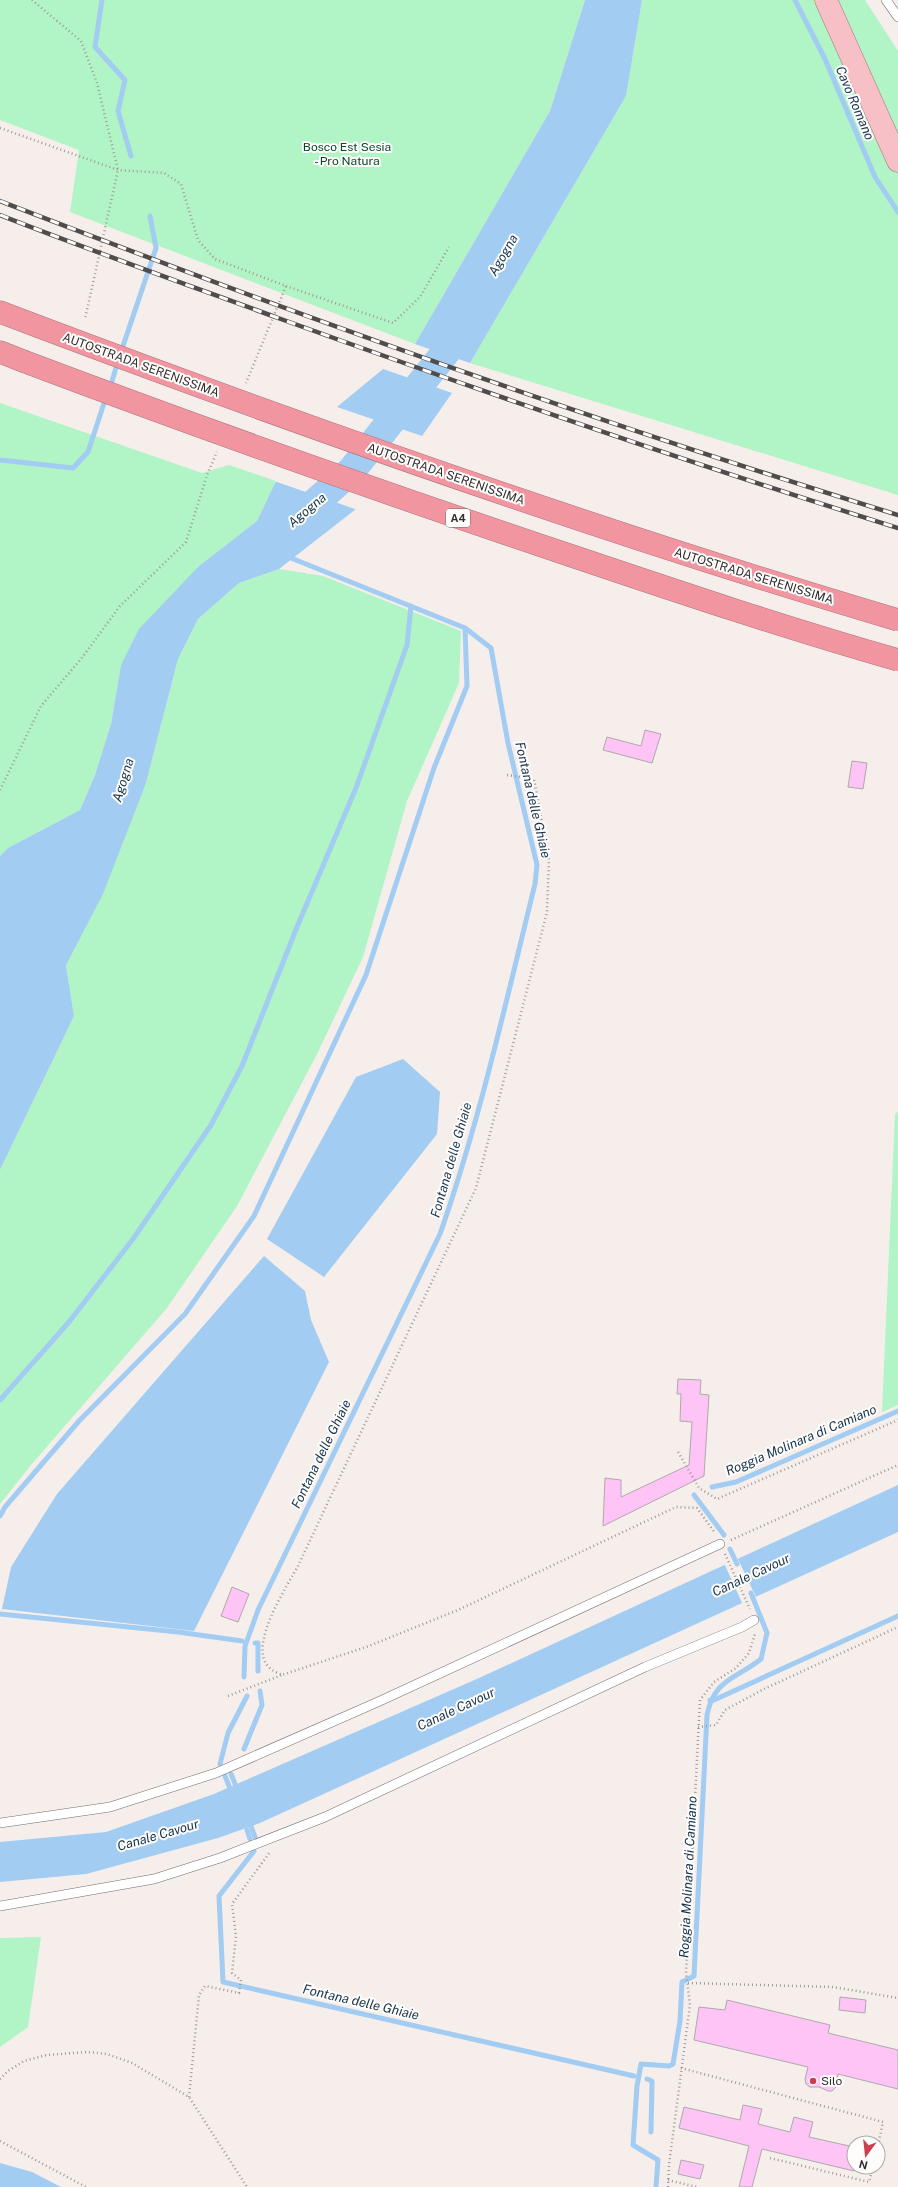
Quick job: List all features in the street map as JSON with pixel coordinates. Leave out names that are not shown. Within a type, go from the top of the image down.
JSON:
[{"type":"highway","name":"AUTOSTRADA SERENISSIMA","points":[[0,312],[362,446],[745,574],[898,620]]},
{"type":"highway","name":"A4","points":[[0,352],[193,425],[426,507],[671,589],[898,660]]},
{"type":"main road","points":[[826,0],[898,161]]},
{"type":"lane","points":[[886,0],[898,17]]},
{"type":"lane","points":[[0,1823],[110,1807],[216,1773],[722,1548]]},
{"type":"lane","points":[[0,1906],[154,1879],[220,1858],[325,1818],[645,1667],[742,1627],[753,1616]]},
{"type":"path","points":[[32,0],[81,41],[97,83],[118,170],[85,319]]},
{"type":"path","points":[[286,286],[393,322],[420,296],[449,247]]},
{"type":"path","points":[[282,1675],[268,1667],[262,1653],[262,1644],[270,1619],[298,1566],[476,1188],[547,912],[549,860],[534,779],[511,777],[507,775]]},
{"type":"path","points":[[678,1452],[699,1488],[717,1499],[898,1420]]},
{"type":"path","points":[[722,1548],[898,1465]]},
{"type":"path","points":[[228,1696],[282,1675],[369,1646],[458,1610],[676,1507],[697,1508],[712,1528],[753,1616],[754,1638],[748,1653],[736,1668],[714,1682],[700,1700],[686,1973],[690,2006],[681,2068],[668,2187]]},
{"type":"path","points":[[699,1727],[716,1725],[725,1710],[731,1706],[764,1689],[898,1627]]},
{"type":"path","points":[[189,2097],[199,1995],[205,1986],[239,1993],[241,1980],[232,1973],[236,1936],[232,1904],[283,1834]]},
{"type":"path","points":[[688,1982],[833,1986],[898,1998]]},
{"type":"path","points":[[0,2079],[8,2071],[24,2061],[47,2055],[87,2052],[107,2054],[132,2062],[189,2097],[247,2187]]},
{"type":"path","points":[[681,2068],[883,2122],[880,2135]]},
{"type":"path","points":[[0,2141],[86,2187]]},
{"type":"path","points":[[770,2158],[869,2182],[871,2175]]},
{"type":"path","points":[[668,2180],[697,2187]]},
{"type":"green space","name":"Bosco Est Sesia - Pro Natura","points":[[0,0],[585,0],[550,111],[415,344],[70,212],[79,150],[0,120]]},
{"type":"green space","points":[[642,0],[865,0],[898,51],[898,495],[470,363],[626,96]]},
{"type":"green space","points":[[0,403],[202,473],[229,465],[276,481],[257,521],[199,566],[121,665],[111,724],[95,775],[80,810],[8,848],[0,856]]},
{"type":"green space","points":[[279,569],[323,576],[461,631],[459,683],[407,801],[363,957],[317,1054],[237,1206],[167,1308],[31,1465],[0,1504],[0,1170],[74,1016],[66,965],[146,783],[178,659],[198,619],[239,583]]},
{"type":"green space","points":[[898,1112],[898,1405],[882,1412],[895,1114]]},
{"type":"green space","points":[[41,1937],[28,2027],[0,2047],[0,1938]]},
{"type":"water","points":[[585,0],[642,0],[626,96],[470,363],[415,344],[550,111]]},
{"type":"water","points":[[383,369],[452,393],[422,436],[337,407]]},
{"type":"water","points":[[276,481],[356,509],[279,569],[239,583],[198,619],[178,659],[146,783],[103,894],[66,965],[74,1016],[0,1170],[0,856],[8,848],[80,810],[95,775],[111,724],[121,665],[139,629],[199,566],[257,521]]},
{"type":"water","points":[[403,1059],[440,1092],[437,1134],[324,1277],[267,1239],[356,1077]]},
{"type":"water","points":[[264,1256],[305,1291],[311,1320],[329,1362],[194,1631],[2,1609],[11,1567],[57,1494]]},
{"type":"water","name":"Canale Cavour","points":[[898,1485],[898,1532],[260,1823],[218,1838],[86,1874],[0,1882],[0,1842],[106,1832],[214,1794],[479,1678]]},
{"type":"water","points":[[0,2163],[32,2172],[61,2187],[0,2187]]},
{"type":"pier","points":[[335,407],[424,437],[422,438],[336,409]]},
{"type":"pier","points":[[277,479],[357,508],[358,510],[274,481]]},
{"type":"pier","points":[[737,1557],[757,1599],[743,1605],[724,1563]]},
{"type":"building","points":[[645,730],[661,734],[652,763],[603,750],[607,737],[641,746]]},
{"type":"building","points":[[852,761],[867,763],[863,789],[848,787]]},
{"type":"building","points":[[678,1379],[701,1380],[700,1394],[709,1395],[704,1476],[603,1526],[605,1478],[621,1480],[621,1497],[689,1465],[692,1422],[680,1421],[681,1394],[677,1394]]},
{"type":"building","points":[[232,1587],[249,1594],[238,1622],[221,1616]]},
{"type":"building","points":[[840,1997],[866,2000],[865,2013],[839,2010]]},
{"type":"building","points":[[727,2000],[830,2025],[828,2033],[898,2050],[898,2089],[838,2074],[836,2087],[832,2091],[819,2087],[810,2087],[806,2084],[805,2079],[808,2067],[694,2040],[699,2007],[725,2010]]},
{"type":"building","points":[[743,2105],[762,2109],[758,2124],[790,2132],[794,2117],[813,2122],[809,2137],[846,2145],[846,2169],[762,2149],[752,2187],[739,2187],[749,2146],[679,2128],[684,2107],[740,2120]]},
{"type":"building","points":[[681,2160],[704,2165],[700,2179],[678,2174]]},
{"type":"waterway","points":[[102,0],[95,47],[125,80],[118,111],[131,156]]},
{"type":"waterway","name":"Cavo Romano","points":[[795,0],[825,59],[875,177],[898,212]]},
{"type":"waterway","points":[[121,352],[156,248],[150,216]]},
{"type":"waterway","name":"Agogna","points":[[292,523],[352,470],[453,343],[465,321]]},
{"type":"waterway","points":[[110,388],[118,361]]},
{"type":"waterway","points":[[0,460],[73,468],[88,452],[106,397]]},
{"type":"waterway","name":"Fontana delle Ghiaie","points":[[244,1677],[245,1646],[258,1610],[440,1234],[468,1148],[492,1060],[535,884],[537,865],[508,743],[491,648],[465,628],[286,556]]},
{"type":"waterway","points":[[0,1400],[69,1322],[133,1239],[211,1125],[242,1066],[297,927],[356,788],[407,645],[411,606]]},
{"type":"waterway","points":[[0,1516],[5,1507],[79,1421],[185,1314],[254,1216],[366,975],[434,768],[467,686],[465,628]]},
{"type":"waterway","name":"Roggia Molinara di Camiano","points":[[712,1487],[736,1482],[898,1411]]},
{"type":"waterway","name":"Roggia Molinara di Camiano","points":[[694,1495],[724,1535]]},
{"type":"waterway","name":"Roggia Molinara di Camiano","points":[[730,1549],[737,1564]]},
{"type":"waterway","name":"Roggia Molinara di Camiano","points":[[656,2187],[658,2160],[633,2145],[637,2086],[641,2064],[669,2066],[673,2064],[680,2021],[682,1982],[694,1976],[707,1715],[710,1703],[721,1687],[727,1681],[761,1659],[767,1633],[751,1593]]},
{"type":"waterway","points":[[0,1614],[178,1632],[242,1641]]},
{"type":"waterway","points":[[710,1700],[714,1700],[898,1616]]},
{"type":"waterway","points":[[255,1643],[258,1643],[258,1671]]},
{"type":"waterway","points":[[244,1749],[262,1705],[260,1691]]},
{"type":"waterway","name":"Fontana delle Ghiaie","points":[[220,1764],[228,1733],[247,1696]]},
{"type":"waterway","points":[[231,1774],[238,1791]]},
{"type":"waterway","name":"Fontana delle Ghiaie","points":[[225,1776],[229,1786]]},
{"type":"waterway","points":[[249,1821],[255,1837]]},
{"type":"waterway","name":"Fontana delle Ghiaie","points":[[247,1830],[250,1839]]},
{"type":"waterway","name":"Fontana delle Ghiaie","points":[[254,1851],[219,1896],[223,1982],[634,2076]]},
{"type":"waterway","name":"Fontana delle Ghiaie","points":[[647,2079],[652,2081],[651,2132]]},
{"type":"railway","points":[[0,201],[223,285],[446,366],[671,443],[898,515]]},
{"type":"railway","points":[[0,215],[69,242],[432,373],[664,453],[898,528]]},
{"type":"place","name":"Silo","points":[[813,2081]]}]
